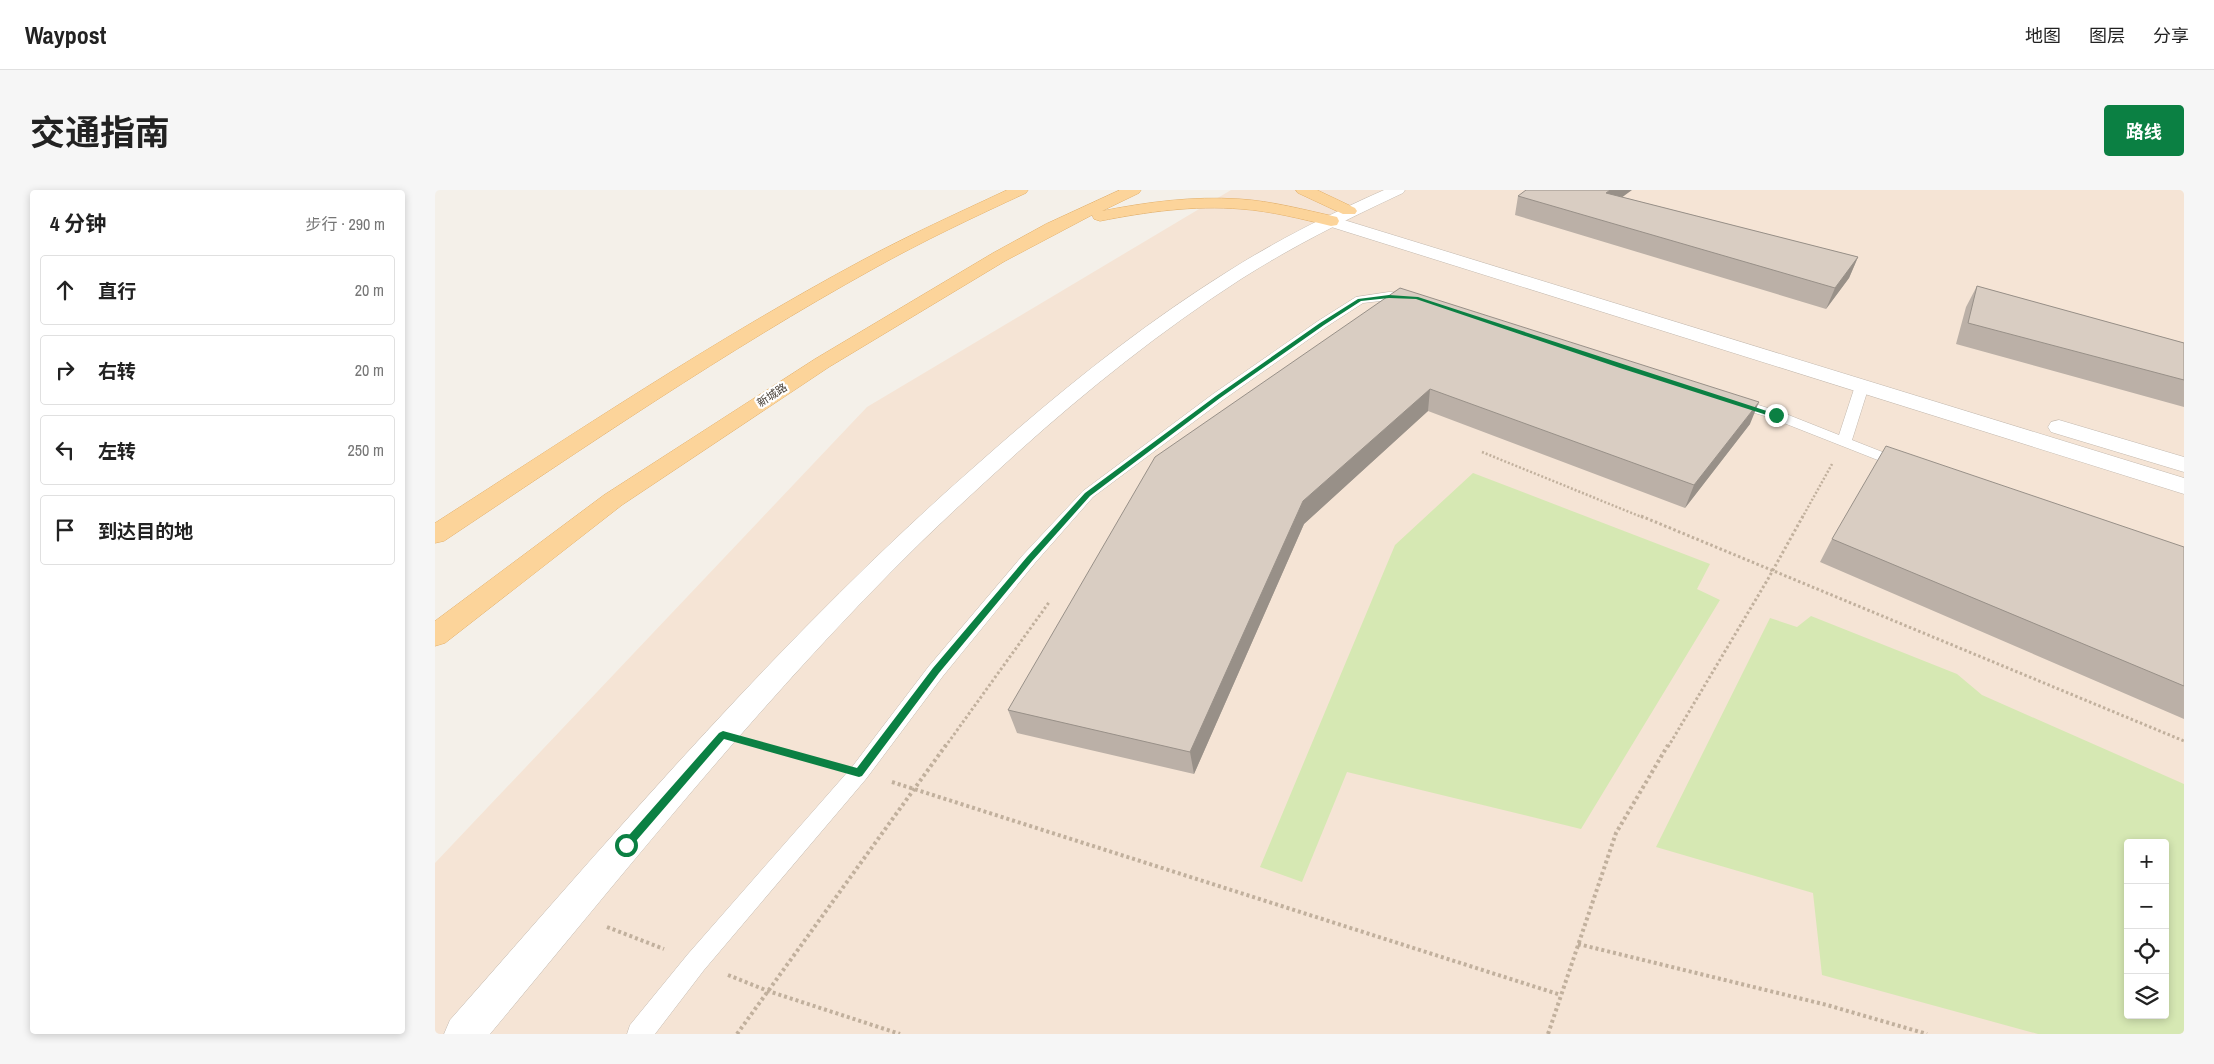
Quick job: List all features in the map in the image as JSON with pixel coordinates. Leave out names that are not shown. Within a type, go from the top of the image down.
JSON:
[{"type":"main road","points":[[435,535],[765,322],[952,219],[1020,190]]},
{"type":"main road","name":"新城路","points":[[435,636],[613,500],[703,439],[822,363],[999,257],[1052,228],[1133,190]]},
{"type":"main road","points":[[1304,190],[1340,216]]},
{"type":"main road","points":[[1052,228],[1117,213],[1194,203],[1242,204],[1340,216]]},
{"type":"street","points":[[464,1034],[757,696],[887,560],[1055,407],[1130,346],[1187,305],[1235,275],[1340,216],[1397,190]]},
{"type":"street","points":[[1340,216],[1862,386],[2184,486]]},
{"type":"street","points":[[1340,216],[1985,404]]},
{"type":"street","points":[[2042,422],[2184,465]]},
{"type":"lane","points":[[639,1034],[696,962],[859,773],[936,670],[1029,559],[1088,494],[1218,397],[1322,324],[1360,300],[1389,296],[1416,298],[1426,301]]},
{"type":"lane","points":[[1844,442],[1862,386]]},
{"type":"lane","points":[[1722,398],[1776,415],[1916,470]]},
{"type":"path","points":[[1548,1034],[1616,833],[1774,570],[1844,442]]},
{"type":"path","points":[[1482,452],[1774,570],[2184,740]]},
{"type":"path","points":[[737,1034],[1050,601]]},
{"type":"path","points":[[723,735],[914,788],[1561,995]]},
{"type":"path","points":[[569,912],[768,991],[900,1034]]},
{"type":"path","points":[[1578,944],[1827,1006],[1927,1034]]},
{"type":"shaded area","points":[[1231,190],[2184,190],[2184,1034],[435,1034],[435,863],[867,407]]},
{"type":"green space","points":[[1473,473],[1710,564],[1697,589],[1720,600],[1581,829],[1347,772],[1302,882],[1260,867],[1395,545]]},
{"type":"green space","points":[[1811,616],[1957,674],[1982,695],[2184,784],[2184,1034],[2038,1034],[1822,975],[1813,893],[1656,847],[1770,618],[1797,627]]},
{"type":"building","points":[[1526,190],[1610,190],[1606,193],[1858,257],[1835,288],[1518,196]]},
{"type":"building","points":[[1977,286],[2184,343],[2184,380],[1968,323]]},
{"type":"building","points":[[1400,288],[1759,402],[1694,485],[1430,389],[1303,501],[1190,752],[1008,710],[1155,457]]},
{"type":"building","points":[[1886,446],[2184,547],[2184,686],[1832,539]]},
{"type":"route","points":[[626,845],[723,735],[859,773],[936,670],[1029,559],[1088,494],[1218,397],[1322,324],[1360,300],[1389,296],[1416,298],[1623,367],[1776,415]]}]
